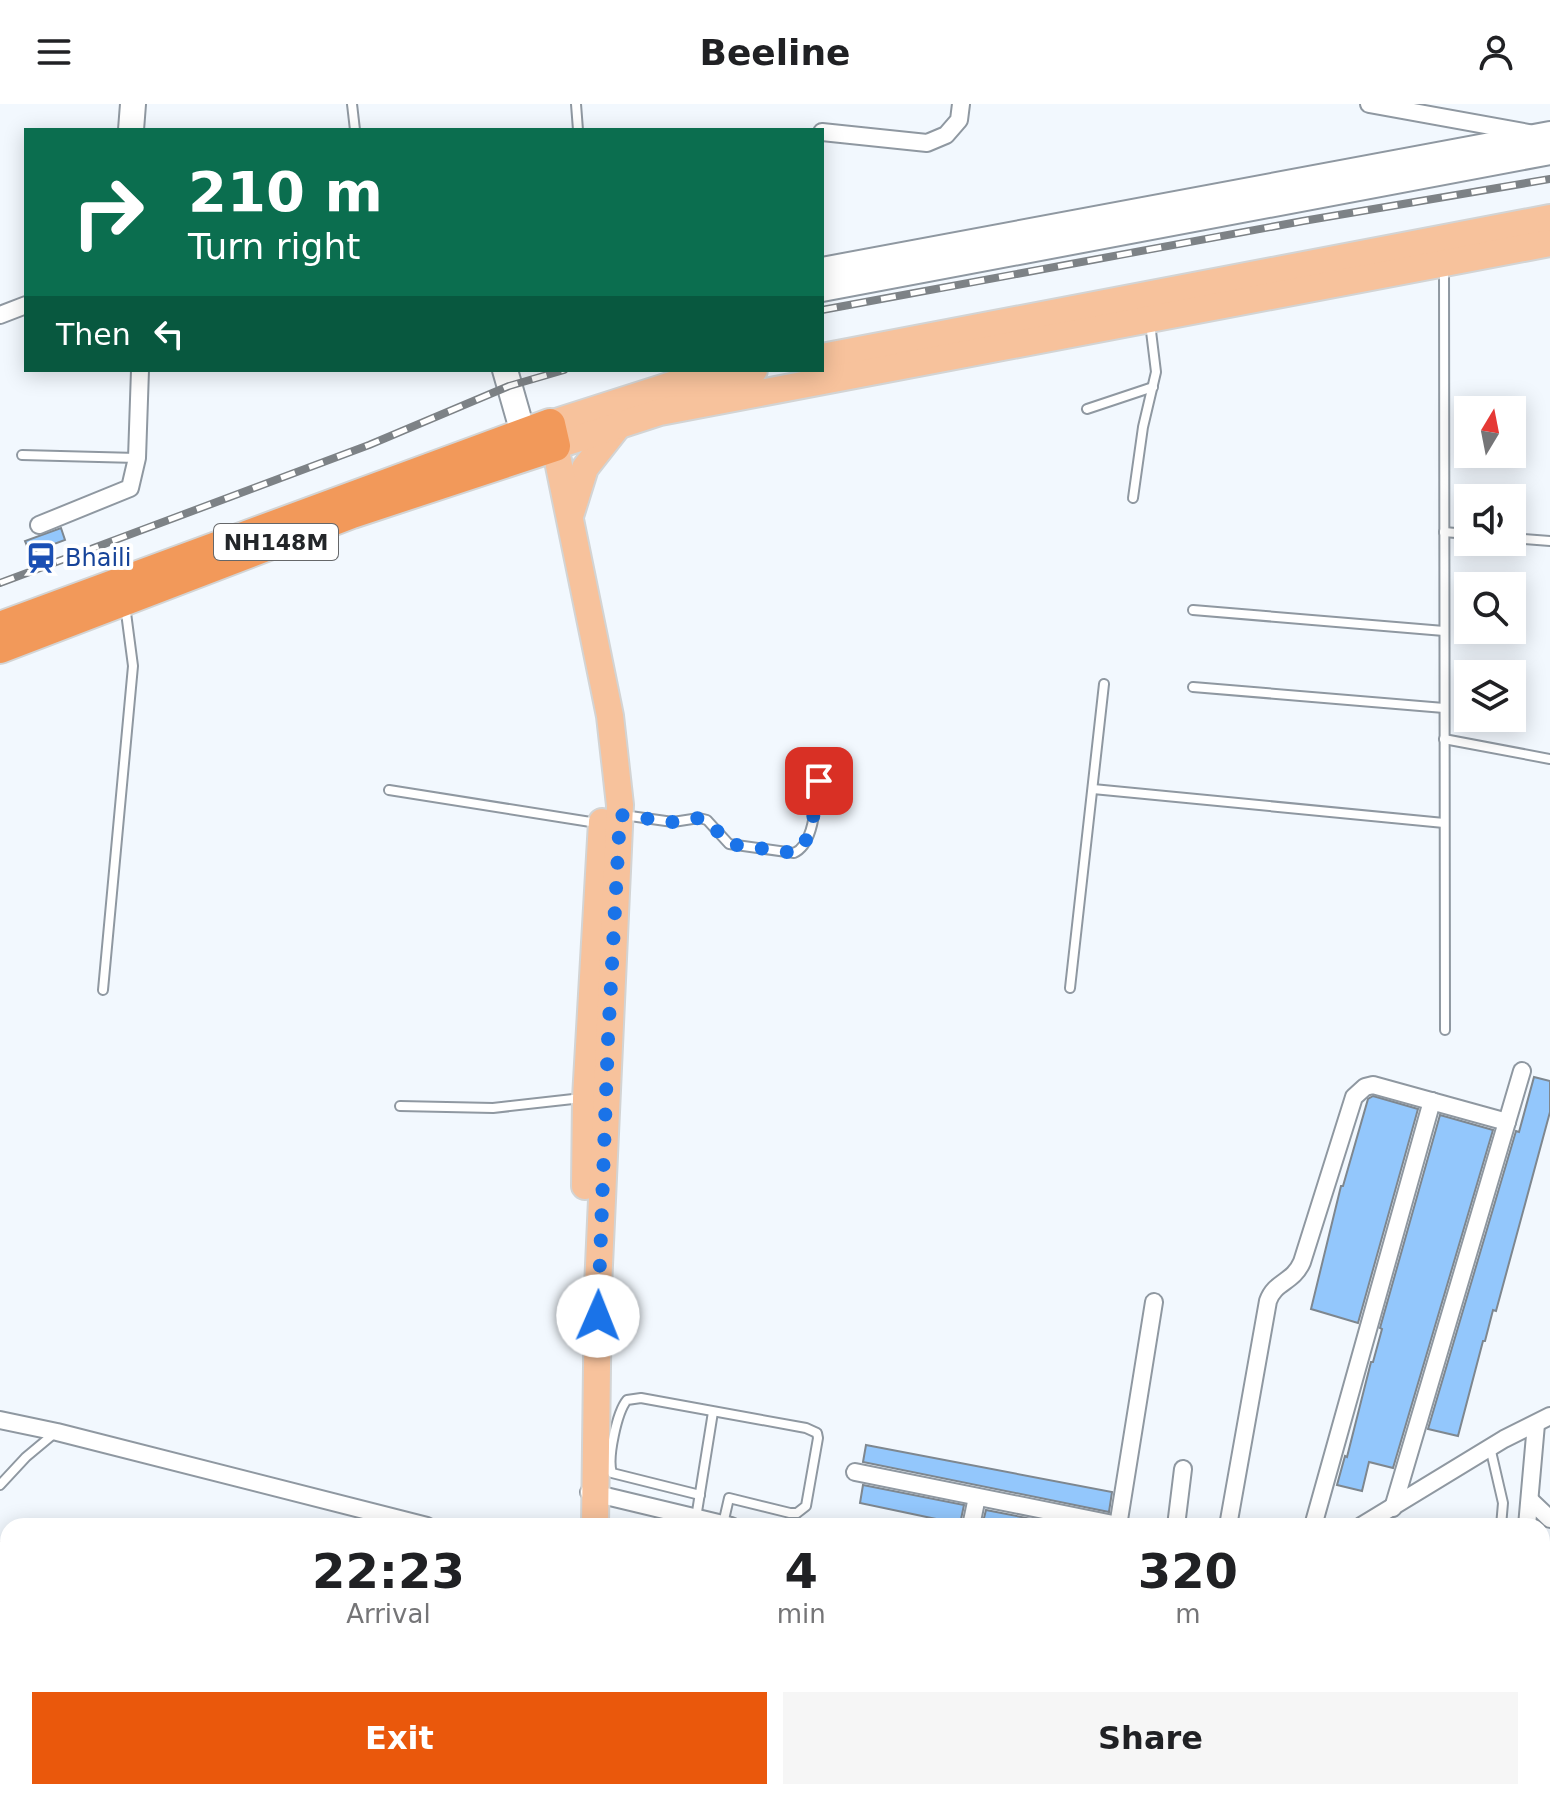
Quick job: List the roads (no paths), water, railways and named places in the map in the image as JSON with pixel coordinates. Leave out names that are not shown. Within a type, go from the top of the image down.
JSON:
[{"type":"highway","name":"NH148M","points":[[0,648],[352,513],[541,436]]},
{"type":"highway","name":"NH148M","points":[[0,627],[541,436]]},
{"type":"main road","points":[[824,357],[1550,218]]},
{"type":"main road","points":[[541,436],[618,426],[660,412],[1550,243]]},
{"type":"main road","points":[[541,436],[675,384],[743,372]]},
{"type":"main road","points":[[570,518],[585,468],[618,426]]},
{"type":"main road","points":[[541,436],[570,518],[610,716],[586,1098],[590,1492],[594,1518]]},
{"type":"main road","points":[[541,436],[586,658],[604,776],[598,1287],[590,1492],[583,1518]]},
{"type":"street","points":[[131,128],[133,104]]},
{"type":"street","points":[[824,132],[927,143],[946,135],[959,120],[961,104]]},
{"type":"street","points":[[1369,104],[1548,140]]},
{"type":"street","points":[[824,270],[1548,140]]},
{"type":"street","points":[[824,289],[1548,140]]},
{"type":"street","points":[[0,315],[24,306]]},
{"type":"street","points":[[39,525],[130,488],[137,458],[140,372]]},
{"type":"street","points":[[506,372],[541,436]]},
{"type":"street","points":[[1393,1508],[1522,1071]]},
{"type":"street","points":[[1229,1518],[1268,1301],[1275,1287],[1292,1278],[1302,1262],[1354,1097],[1365,1087],[1373,1085],[1507,1122]]},
{"type":"street","points":[[1315,1518],[1432,1101]]},
{"type":"street","points":[[1119,1518],[1154,1302]]},
{"type":"street","points":[[0,1420],[394,1518]]},
{"type":"street","points":[[1375,1518],[1497,1443],[1538,1423]]},
{"type":"street","points":[[1528,1518],[1538,1423]]},
{"type":"street","points":[[1177,1518],[1183,1469]]},
{"type":"street","points":[[855,1472],[1079,1518]]},
{"type":"street","points":[[590,1492],[692,1518]]},
{"type":"street","points":[[973,1518],[977,1497]]},
{"type":"street","points":[[1530,1500],[1549,1518]]},
{"type":"lane","points":[[352,104],[355,128]]},
{"type":"lane","points":[[576,104],[578,128]]},
{"type":"lane","points":[[1444,263],[1445,1030]]},
{"type":"lane","points":[[1133,498],[1143,427],[1156,372],[1149,319]]},
{"type":"lane","points":[[1087,409],[1153,387]]},
{"type":"lane","points":[[22,455],[137,458]]},
{"type":"lane","points":[[1444,532],[1454,533]]},
{"type":"lane","points":[[1526,539],[1550,541]]},
{"type":"lane","points":[[103,990],[133,666],[125,600]]},
{"type":"lane","points":[[1193,610],[1444,631]]},
{"type":"lane","points":[[1070,988],[1104,684]]},
{"type":"lane","points":[[1193,687],[1444,708]]},
{"type":"lane","points":[[1444,739],[1550,759]]},
{"type":"lane","points":[[389,790],[570,819],[673,822],[699,818],[707,820],[729,844],[794,853],[808,838],[819,781]]},
{"type":"lane","points":[[1093,789],[1444,823]]},
{"type":"lane","points":[[400,1106],[493,1108],[586,1098]]},
{"type":"lane","points":[[700,1495],[621,1476],[610,1469],[619,1413],[627,1400],[641,1398],[806,1428],[817,1433],[803,1510],[790,1513],[729,1498],[728,1518]]},
{"type":"lane","points":[[696,1518],[713,1412]]},
{"type":"lane","points":[[0,1485],[26,1457],[57,1432]]},
{"type":"lane","points":[[1497,1443],[1502,1518]]},
{"type":"railway","points":[[824,310],[1303,221],[1550,179]]},
{"type":"railway","points":[[0,583],[369,445],[509,386],[557,372]]},
{"type":"place","name":"Bhaili","points":[[41,558]]}]
